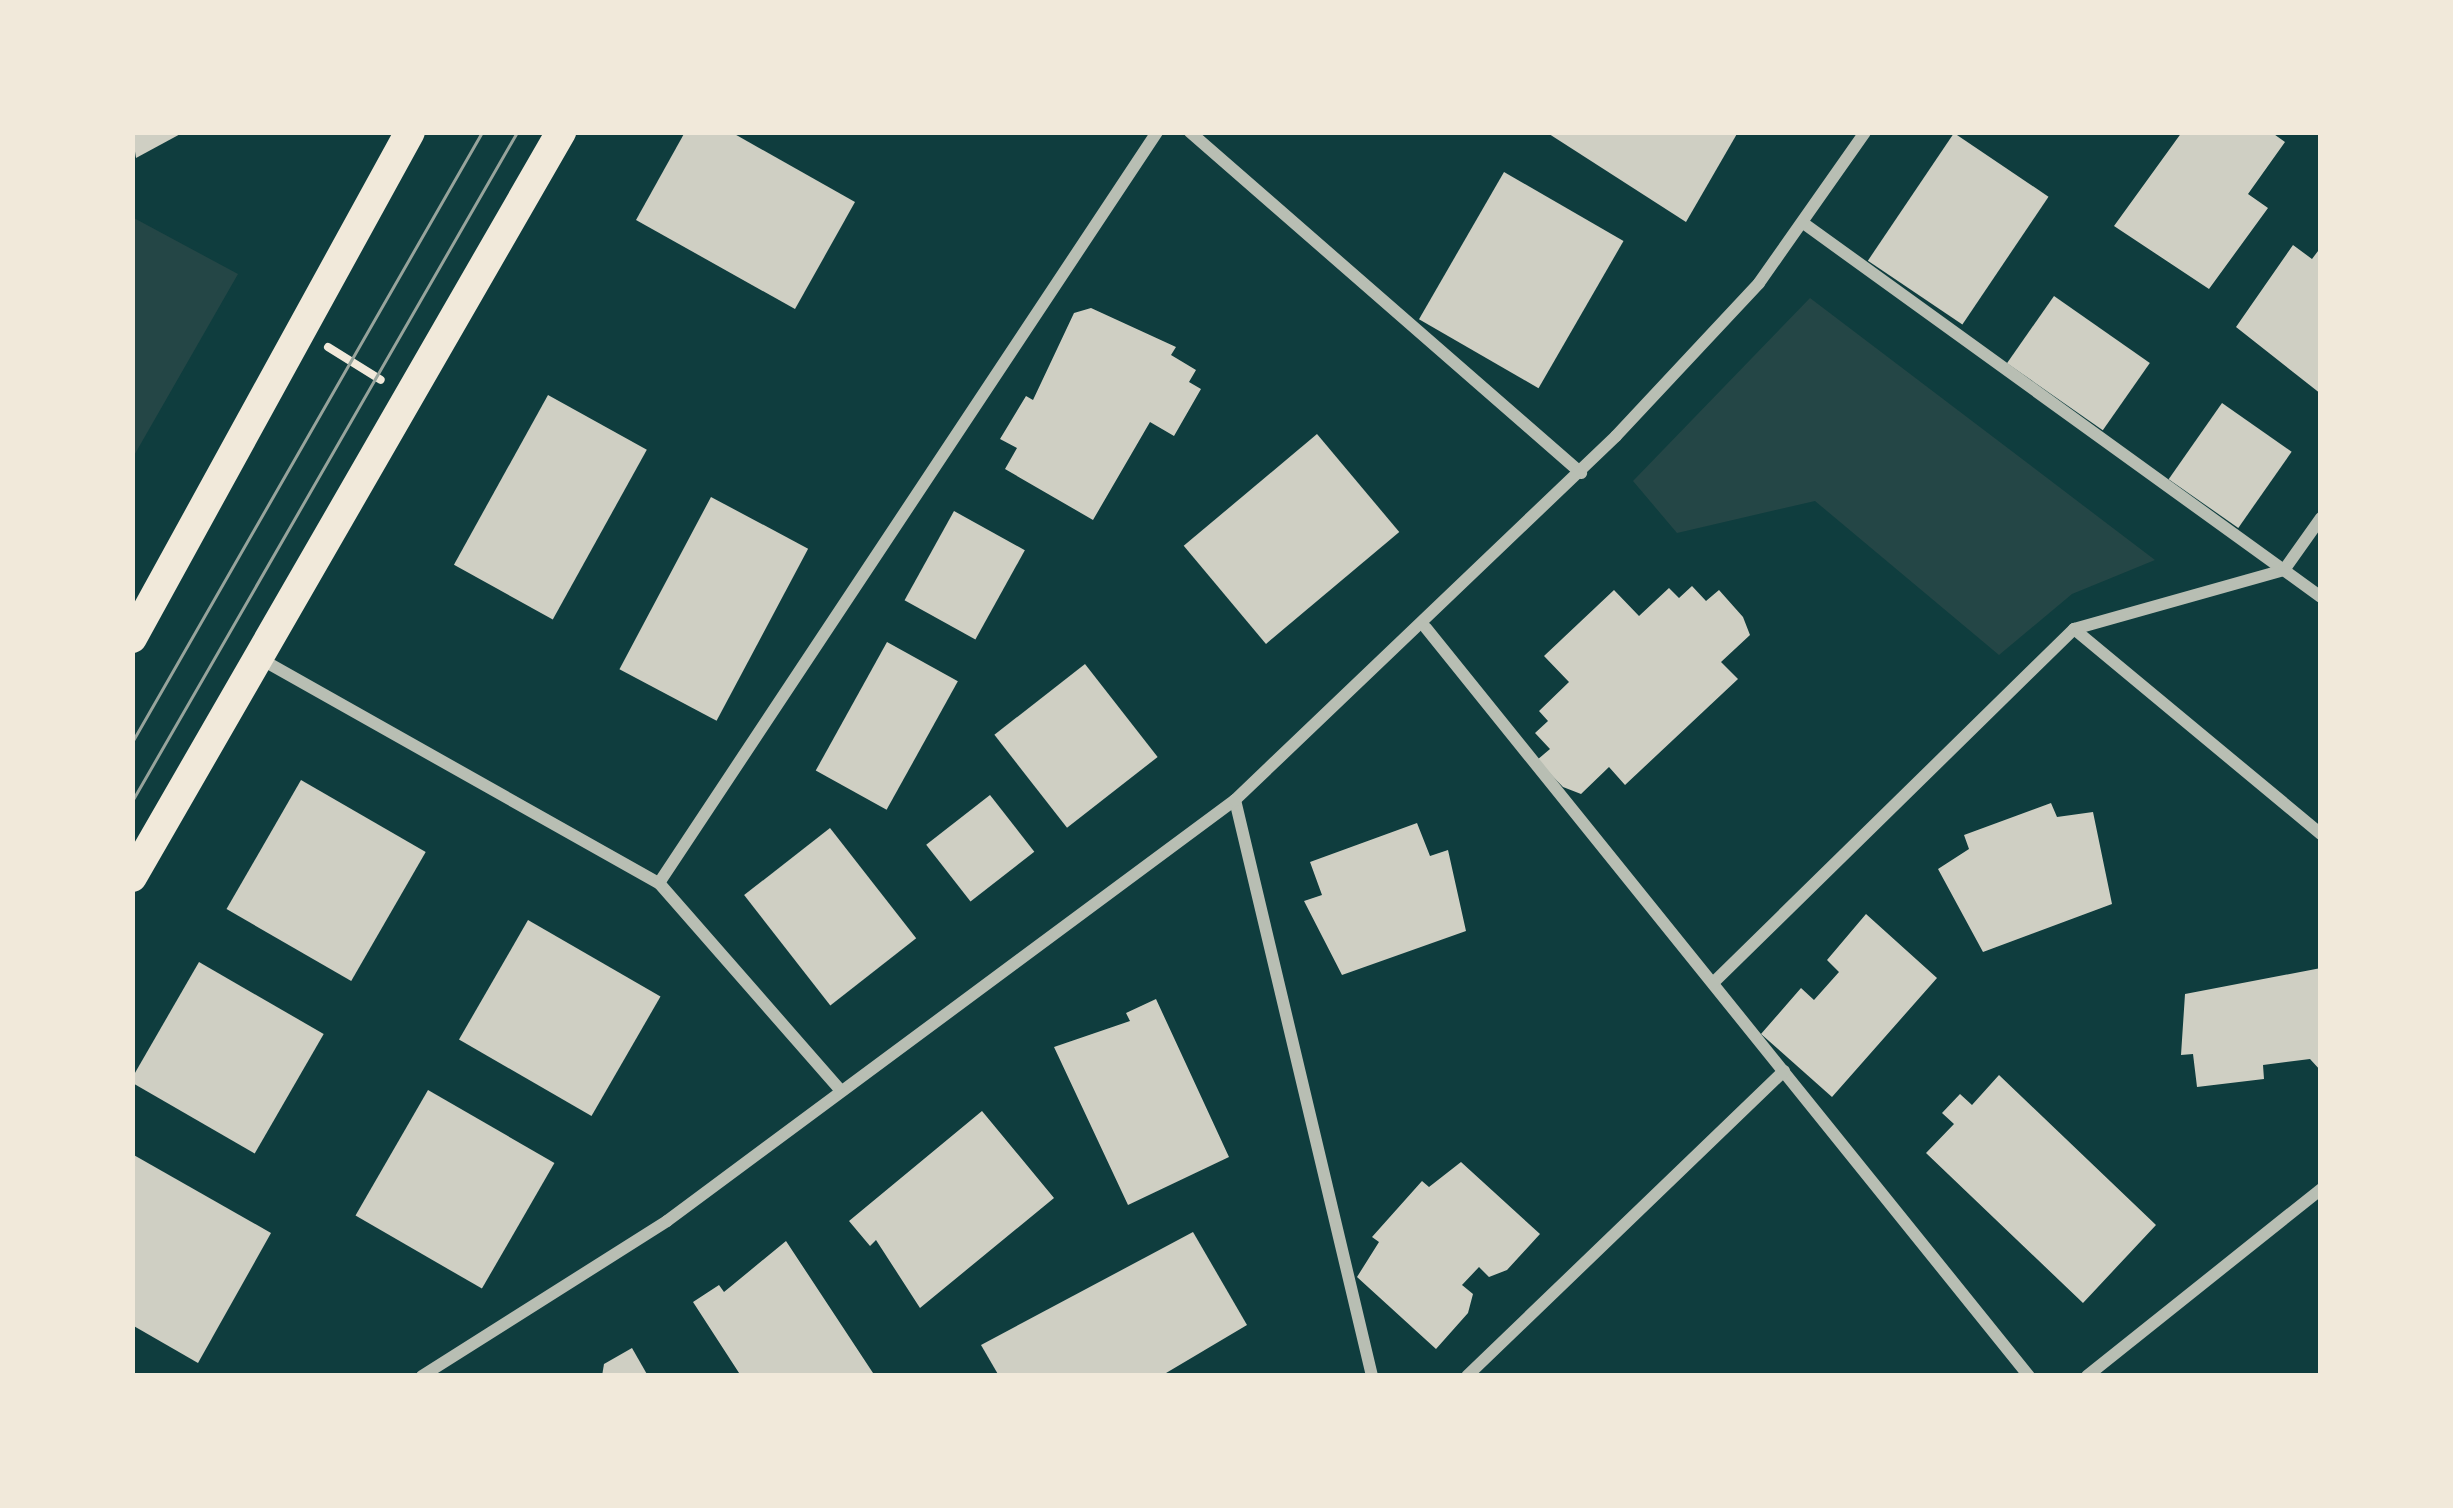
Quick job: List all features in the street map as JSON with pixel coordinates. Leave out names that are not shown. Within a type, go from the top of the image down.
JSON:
[{"type":"main road","points":[[132,638],[410,132]]},
{"type":"main road","points":[[132,877],[561,132]]},
{"type":"street","points":[[659,883],[1157,132]]},
{"type":"street","points":[[1190,132],[1581,472]]},
{"type":"street","points":[[422,1376],[667,1221],[1235,800],[1426,628],[1581,472],[1806,226],[1865,132]]},
{"type":"street","points":[[1806,226],[2321,597]]},
{"type":"street","points":[[1713,983],[2074,628],[2284,570],[2321,518]]},
{"type":"street","points":[[1426,628],[2029,1376]]},
{"type":"street","points":[[2074,628],[2321,834]]},
{"type":"street","points":[[258,657],[659,883],[840,1090]]},
{"type":"street","points":[[1235,800],[1372,1376]]},
{"type":"street","points":[[1467,1376],[1784,1071]]},
{"type":"street","points":[[2087,1376],[2321,1189]]},
{"type":"path","points":[[301,330],[408,397]]},
{"type":"shaded area","points":[[132,217],[238,274],[132,459]]},
{"type":"shaded area","points":[[1810,298],[2155,560],[2072,594],[1999,655],[1815,501],[1677,533],[1633,481]]},
{"type":"building","points":[[132,132],[184,132],[136,158]]},
{"type":"building","points":[[685,132],[731,132],[855,202],[795,309],[636,220]]},
{"type":"building","points":[[1546,132],[1738,132],[1686,222]]},
{"type":"building","points":[[2182,132],[2271,132],[2285,142],[2248,194],[2268,208],[2209,289],[2114,226]]},
{"type":"building","points":[[1954,133],[2049,197],[1962,324],[1868,261]]},
{"type":"building","points":[[1504,172],[1624,241],[1539,388],[1419,319]]},
{"type":"building","points":[[2293,245],[2312,259],[2321,247],[2321,394],[2236,327]]},
{"type":"building","points":[[2054,296],[2150,363],[2103,430],[2007,363]]},
{"type":"building","points":[[1091,308],[1176,347],[1171,355],[1196,370],[1189,382],[1201,389],[1174,436],[1150,422],[1093,520],[1005,469],[1017,448],[1000,439],[1026,396],[1033,400],[1074,313]]},
{"type":"building","points":[[548,395],[647,450],[553,619],[454,565]]},
{"type":"building","points":[[2222,403],[2292,452],[2238,528],[2169,479]]},
{"type":"building","points":[[1317,434],[1399,532],[1266,644],[1184,546]]},
{"type":"building","points":[[711,497],[808,549],[717,721],[619,669]]},
{"type":"building","points":[[954,511],[1025,550],[975,639],[905,600]]},
{"type":"building","points":[[1692,586],[1706,601],[1719,590],[1743,617],[1750,635],[1721,662],[1738,679],[1625,785],[1609,767],[1581,794],[1563,787],[1537,760],[1550,749],[1535,733],[1548,721],[1539,711],[1569,682],[1544,656],[1614,590],[1639,616],[1669,588],[1679,598]]},
{"type":"building","points":[[887,642],[958,681],[887,810],[816,771]]},
{"type":"building","points":[[1085,664],[1158,757],[1067,828],[994,735]]},
{"type":"building","points":[[301,780],[426,852],[351,981],[226,909]]},
{"type":"building","points":[[990,795],[1034,852],[970,902],[926,845]]},
{"type":"building","points":[[2051,803],[2057,817],[2093,812],[2112,904],[1983,952],[1938,869],[1969,849],[1964,835]]},
{"type":"building","points":[[1417,823],[1430,856],[1448,850],[1466,931],[1342,975],[1304,901],[1322,895],[1310,862]]},
{"type":"building","points":[[830,828],[916,938],[830,1005],[744,895]]},
{"type":"building","points":[[1866,914],[1937,978],[1832,1097],[1761,1034],[1801,988],[1814,1000],[1839,972],[1827,960]]},
{"type":"building","points":[[528,920],[661,996],[592,1116],[459,1040]]},
{"type":"building","points":[[199,962],[324,1034],[255,1154],[132,1083]]},
{"type":"building","points":[[2321,968],[2321,1071],[2310,1059],[2263,1065],[2264,1079],[2197,1087],[2193,1054],[2181,1055],[2185,994]]},
{"type":"building","points":[[1156,999],[1229,1157],[1128,1205],[1054,1047],[1130,1021],[1126,1013]]},
{"type":"building","points":[[1999,1075],[2156,1225],[2083,1303],[1926,1153],[1954,1124],[1942,1113],[1960,1094],[1972,1105]]},
{"type":"building","points":[[428,1090],[554,1163],[482,1289],[356,1216]]},
{"type":"building","points":[[982,1111],[1054,1198],[920,1308],[876,1240],[870,1246],[849,1221]]},
{"type":"building","points":[[132,1154],[271,1233],[198,1363],[132,1325]]},
{"type":"building","points":[[1461,1162],[1540,1234],[1507,1270],[1489,1277],[1479,1267],[1462,1285],[1473,1294],[1468,1313],[1436,1349],[1357,1277],[1379,1242],[1372,1237],[1422,1181],[1429,1187]]},
{"type":"building","points":[[1193,1232],[1247,1325],[1161,1376],[999,1376],[981,1345]]},
{"type":"building","points":[[786,1241],[875,1376],[741,1376],[693,1302],[719,1285],[724,1292]]},
{"type":"building","points":[[632,1348],[648,1376],[602,1376],[604,1364]]},
{"type":"tram line","points":[[132,742],[482,132]]},
{"type":"tram line","points":[[132,801],[517,132]]}]
